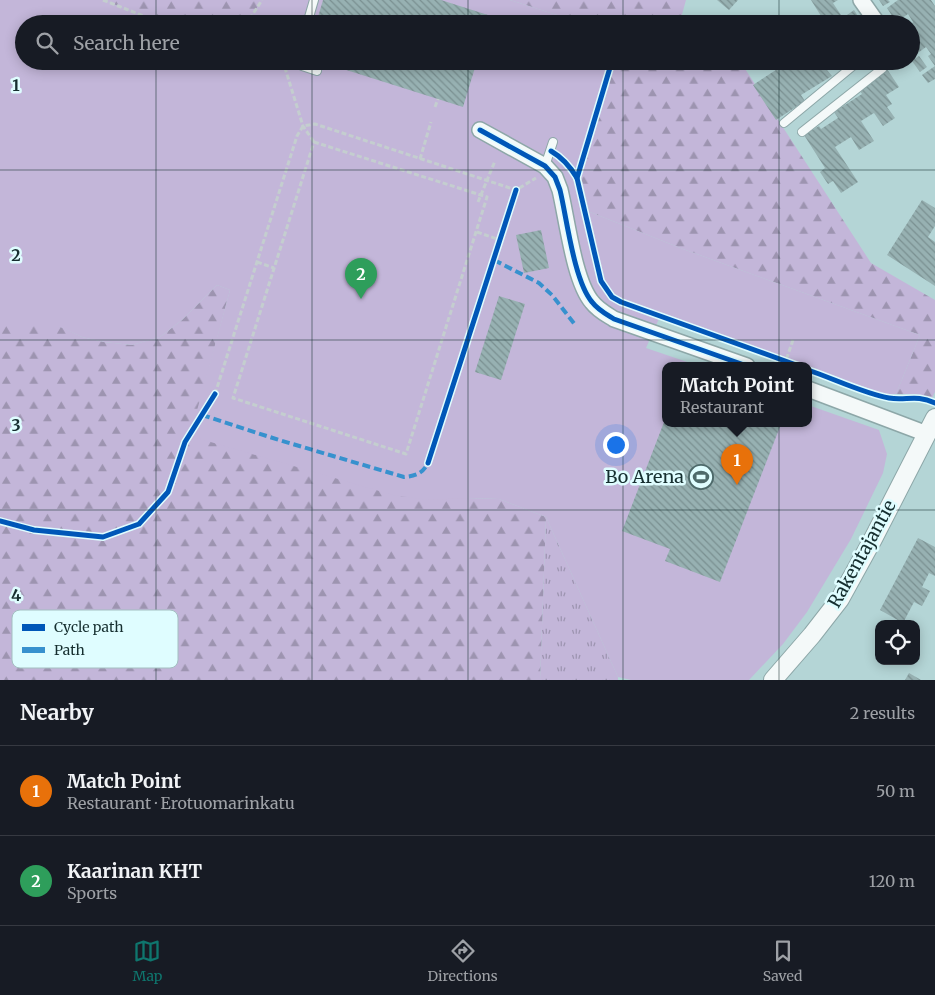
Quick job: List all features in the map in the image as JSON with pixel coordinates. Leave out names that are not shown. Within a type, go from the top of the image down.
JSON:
[{"type":"street","points":[[861,0],[872,15]]},
{"type":"street","points":[[480,130],[545,166],[554,177],[560,190],[584,290],[602,312],[736,362]]},
{"type":"street","points":[[812,391],[927,434]]},
{"type":"street","name":"Rakentajantie","points":[[773,680],[840,599],[935,418]]},
{"type":"lane","points":[[310,15],[314,0]]},
{"type":"lane","points":[[784,123],[848,70]]},
{"type":"lane","points":[[802,132],[880,70]]},
{"type":"lane","points":[[545,166],[553,142]]},
{"type":"path","points":[[103,0],[141,15]]},
{"type":"path","points":[[252,15],[262,0]]},
{"type":"path","points":[[286,70],[303,126],[314,142],[488,198],[406,454],[233,398],[314,142]]},
{"type":"path","points":[[436,107],[438,99]]},
{"type":"path","points":[[420,159],[431,122]]},
{"type":"path","points":[[211,401],[215,394],[297,136],[303,126],[315,124],[516,190],[513,198]]},
{"type":"path","points":[[478,202],[495,161]]},
{"type":"path","points":[[476,232],[500,240]]},
{"type":"path","points":[[498,246],[503,232]]},
{"type":"path","points":[[257,262],[274,268]]},
{"type":"path","points":[[786,362],[793,340]]},
{"type":"path","points":[[776,358],[782,362]]},
{"type":"green space","points":[[0,0],[103,0],[141,15],[15,15],[15,70],[611,70],[581,177],[590,212],[683,249],[920,335],[896,394],[886,395],[812,368],[812,362],[794,362],[661,314],[646,348],[687,362],[662,362],[662,427],[812,427],[812,406],[879,430],[887,454],[883,473],[851,539],[807,612],[783,644],[749,680],[631,680],[618,677],[546,517],[499,499],[428,500],[393,495],[190,436],[230,290],[217,285],[182,320],[160,337],[132,345],[82,337],[58,326],[0,326]]},
{"type":"green space","points":[[103,0],[262,0],[252,15],[141,15]]},
{"type":"green space","points":[[262,0],[510,0],[557,15],[252,15]]},
{"type":"green space","points":[[510,0],[686,0],[682,15],[557,15]]},
{"type":"green space","points":[[611,70],[746,70],[871,263],[935,300],[935,392],[932,398],[916,394],[896,394],[920,335],[683,249],[590,212],[581,177]]},
{"type":"green space","points":[[217,285],[230,290],[191,436],[467,498],[499,499],[546,517],[540,680],[0,680],[0,326],[59,326],[82,337],[132,345],[160,337],[182,320]]},
{"type":"green space","points":[[546,517],[618,677],[618,680],[540,680]]},
{"type":"building","points":[[323,0],[441,0],[488,15],[319,15]]},
{"type":"building","points":[[717,0],[738,0],[729,10]]},
{"type":"building","points":[[811,0],[838,0],[833,3],[841,15],[820,15]]},
{"type":"building","points":[[879,0],[888,0],[890,2],[883,6]]},
{"type":"building","points":[[898,0],[931,0],[935,6],[935,66],[928,56],[931,54],[926,47],[920,51],[920,15],[892,15],[887,8]]},
{"type":"building","points":[[854,10],[857,15],[847,15]]},
{"type":"building","points":[[920,57],[927,67],[920,72],[919,70]]},
{"type":"building","points":[[935,66],[935,79],[928,83],[922,75]]},
{"type":"building","points":[[346,70],[474,70],[463,107]]},
{"type":"building","points":[[776,70],[827,70],[832,76],[801,95],[805,101],[776,120],[753,85]]},
{"type":"building","points":[[888,70],[899,87],[886,95],[892,104],[887,107],[895,118],[883,126],[874,113],[861,121],[874,141],[859,150],[851,137],[835,147],[858,182],[841,193],[833,181],[828,184],[820,172],[825,168],[804,135],[819,126],[821,129],[838,118],[834,112],[862,94],[858,88]]},
{"type":"building","points":[[922,200],[935,208],[935,226],[928,237],[935,242],[935,286],[887,255]]},
{"type":"building","points":[[541,230],[549,268],[524,273],[516,235]]},
{"type":"building","points":[[499,296],[525,304],[501,380],[475,372]]},
{"type":"building","name":"Bo Arena","points":[[662,427],[780,427],[720,582],[665,561],[670,549],[622,531]]},
{"type":"building","points":[[918,538],[935,547],[935,576],[929,573],[922,587],[930,591],[922,606],[914,602],[905,620],[898,620],[880,610]]},
{"type":"building","points":[[909,673],[921,680],[905,680]]},
{"type":"marked path","points":[[494,260],[539,283],[552,295],[576,326]]},
{"type":"marked path","points":[[202,415],[404,477],[419,473],[428,463]]},
{"type":"cycle path","points":[[577,178],[609,70]]},
{"type":"cycle path","points":[[480,130],[545,166],[555,177],[560,190],[580,280],[592,302],[602,312],[614,319],[736,362]]},
{"type":"cycle path","points":[[551,151],[566,163],[577,178],[601,281],[612,297],[621,302],[788,362]]},
{"type":"cycle path","points":[[428,463],[516,190]]},
{"type":"cycle path","points":[[812,371],[880,396],[895,399],[917,398],[935,403]]},
{"type":"cycle path","points":[[0,521],[34,530],[103,537],[139,524],[168,492],[185,442],[215,394]]},
{"type":"place","name":"Kaarinan KHT","points":[[361,299]]},
{"type":"place","name":"Bo Arena","points":[[701,477]]},
{"type":"place","name":"Match Point","points":[[737,485]]}]
